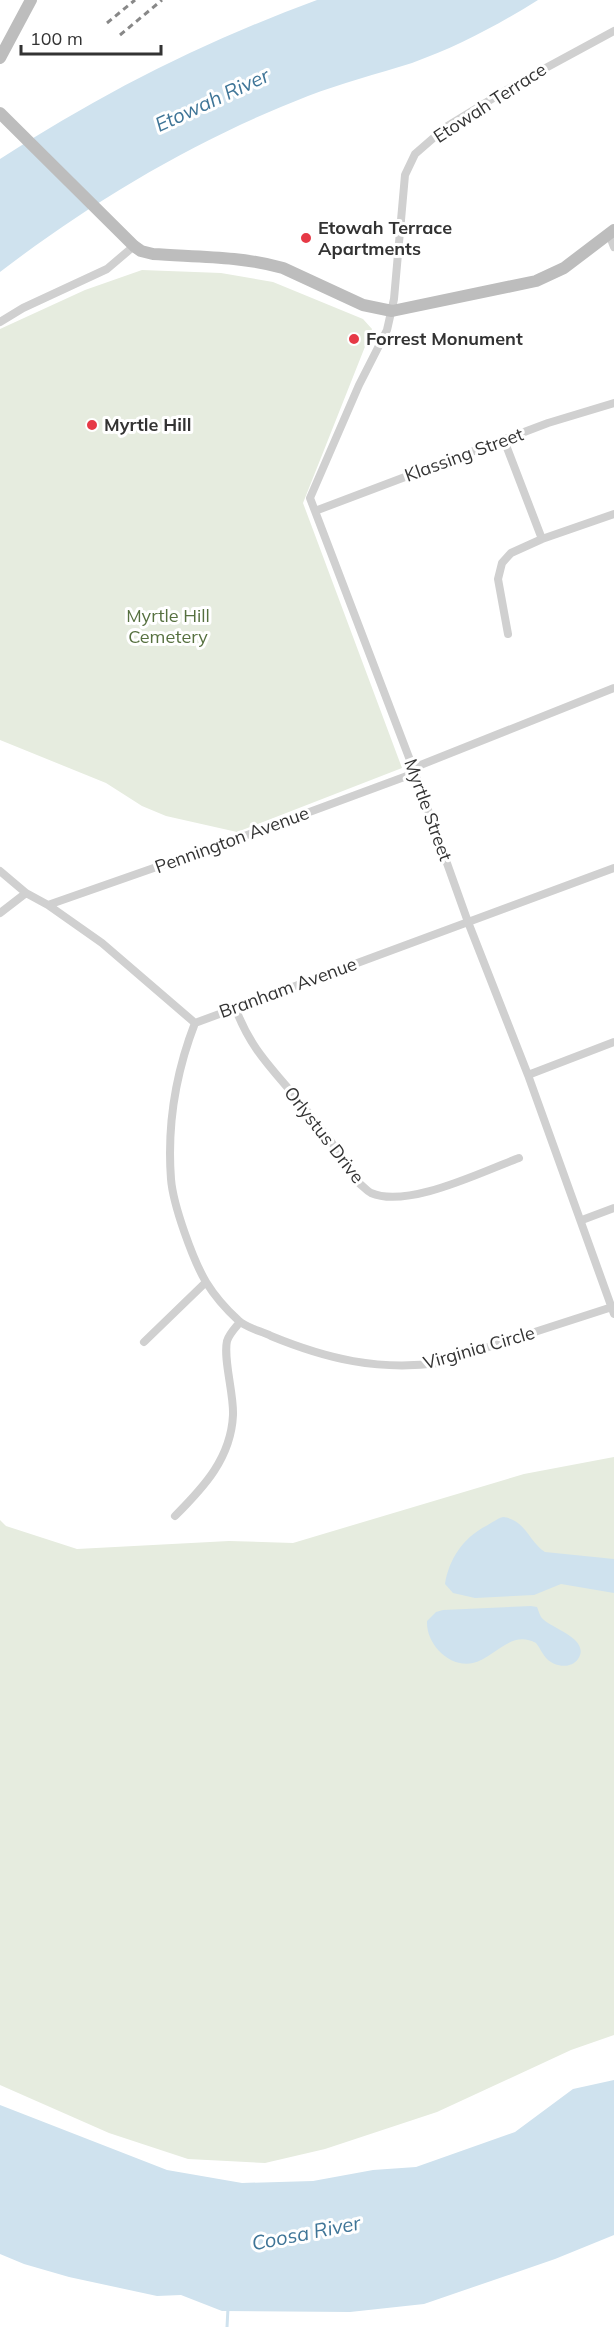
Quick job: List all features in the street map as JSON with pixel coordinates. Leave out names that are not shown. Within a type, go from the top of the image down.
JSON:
[{"type":"main road","points":[[0,58],[31,0]]},
{"type":"main road","points":[[4,117],[141,251],[153,254],[246,260],[277,266],[363,305],[392,311],[536,281],[564,268],[611,232]]},
{"type":"street","name":"Etowah Terrace","points":[[392,311],[405,175],[415,154],[446,127],[528,77],[614,31]]},
{"type":"street","points":[[611,232],[614,247]]},
{"type":"street","points":[[0,322],[23,308],[107,268],[134,246]]},
{"type":"street","name":"Myrtle Street","points":[[392,311],[387,330],[359,385],[310,498],[414,771],[468,922],[528,1075],[613,1311]]},
{"type":"street","name":"Klassing Street","points":[[315,511],[548,423],[614,403]]},
{"type":"street","points":[[504,440],[542,539]]},
{"type":"street","points":[[508,634],[498,579],[502,563],[511,553],[542,539],[614,514]]},
{"type":"street","name":"Pennington Avenue","points":[[48,905],[239,839],[414,771],[614,688]]},
{"type":"street","name":"Branham Avenue","points":[[195,1023],[614,868]]},
{"type":"street","points":[[0,871],[26,893],[48,905],[102,943],[195,1023]]},
{"type":"street","points":[[0,914],[26,893]]},
{"type":"street","name":"Orlystus Drive","points":[[235,1007],[244,1032],[262,1059],[303,1106],[360,1184],[371,1193],[400,1197],[421,1195],[519,1158]]},
{"type":"street","name":"Virginia Circle","points":[[195,1023],[182,1057],[175,1098],[171,1180],[182,1225],[206,1282],[240,1322],[288,1343],[354,1363],[375,1366],[416,1366],[439,1363],[613,1311]]},
{"type":"street","points":[[528,1075],[614,1042]]},
{"type":"street","points":[[582,1220],[614,1208]]},
{"type":"street","points":[[144,1342],[206,1282]]},
{"type":"street","points":[[175,1516],[203,1489],[215,1473],[227,1447],[233,1417],[233,1396],[226,1342],[240,1322]]},
{"type":"green space","name":"Myrtle Hill Cemetery","points":[[142,270],[221,273],[273,282],[363,319],[372,329],[303,503],[402,768],[237,832],[166,816],[142,806],[106,783],[0,740],[0,329],[85,290]]},
{"type":"green space","points":[[614,1457],[614,2035],[571,2050],[437,2112],[325,2149],[265,2163],[188,2159],[109,2133],[0,2085],[0,1520],[6,1526],[77,1549],[229,1541],[293,1543],[524,1474]]},
{"type":"water","name":"Etowah River","points":[[317,0],[538,0],[492,27],[445,50],[412,63],[308,96],[226,132],[109,196],[0,272],[0,159],[76,112],[154,70],[234,33]]},
{"type":"water","points":[[503,1517],[522,1526],[545,1552],[614,1559],[614,1593],[561,1584],[534,1595],[475,1598],[453,1593],[445,1584],[458,1550],[478,1531]]},
{"type":"water","points":[[537,1607],[544,1620],[570,1636],[580,1646],[581,1652],[575,1662],[567,1666],[554,1664],[536,1643],[519,1640],[503,1646],[481,1660],[464,1664],[448,1658],[430,1638],[427,1621],[436,1612]]},
{"type":"water","name":"Coosa River","points":[[614,2080],[614,2235],[555,2259],[424,2304],[350,2312],[222,2311],[181,2295],[157,2296],[69,2277],[24,2264],[0,2254],[0,2105],[167,2170],[242,2183],[313,2181],[373,2170],[416,2167],[515,2132],[573,2089]]},
{"type":"waterway","points":[[227,2327],[228,2308]]},
{"type":"railway","points":[[107,23],[135,0]]},
{"type":"railway","points":[[120,35],[162,0]]},
{"type":"place","name":"Etowah Terrace Apartments","points":[[306,238]]},
{"type":"place","name":"Forrest Monument","points":[[354,339]]},
{"type":"place","name":"Myrtle Hill","points":[[92,425]]}]
